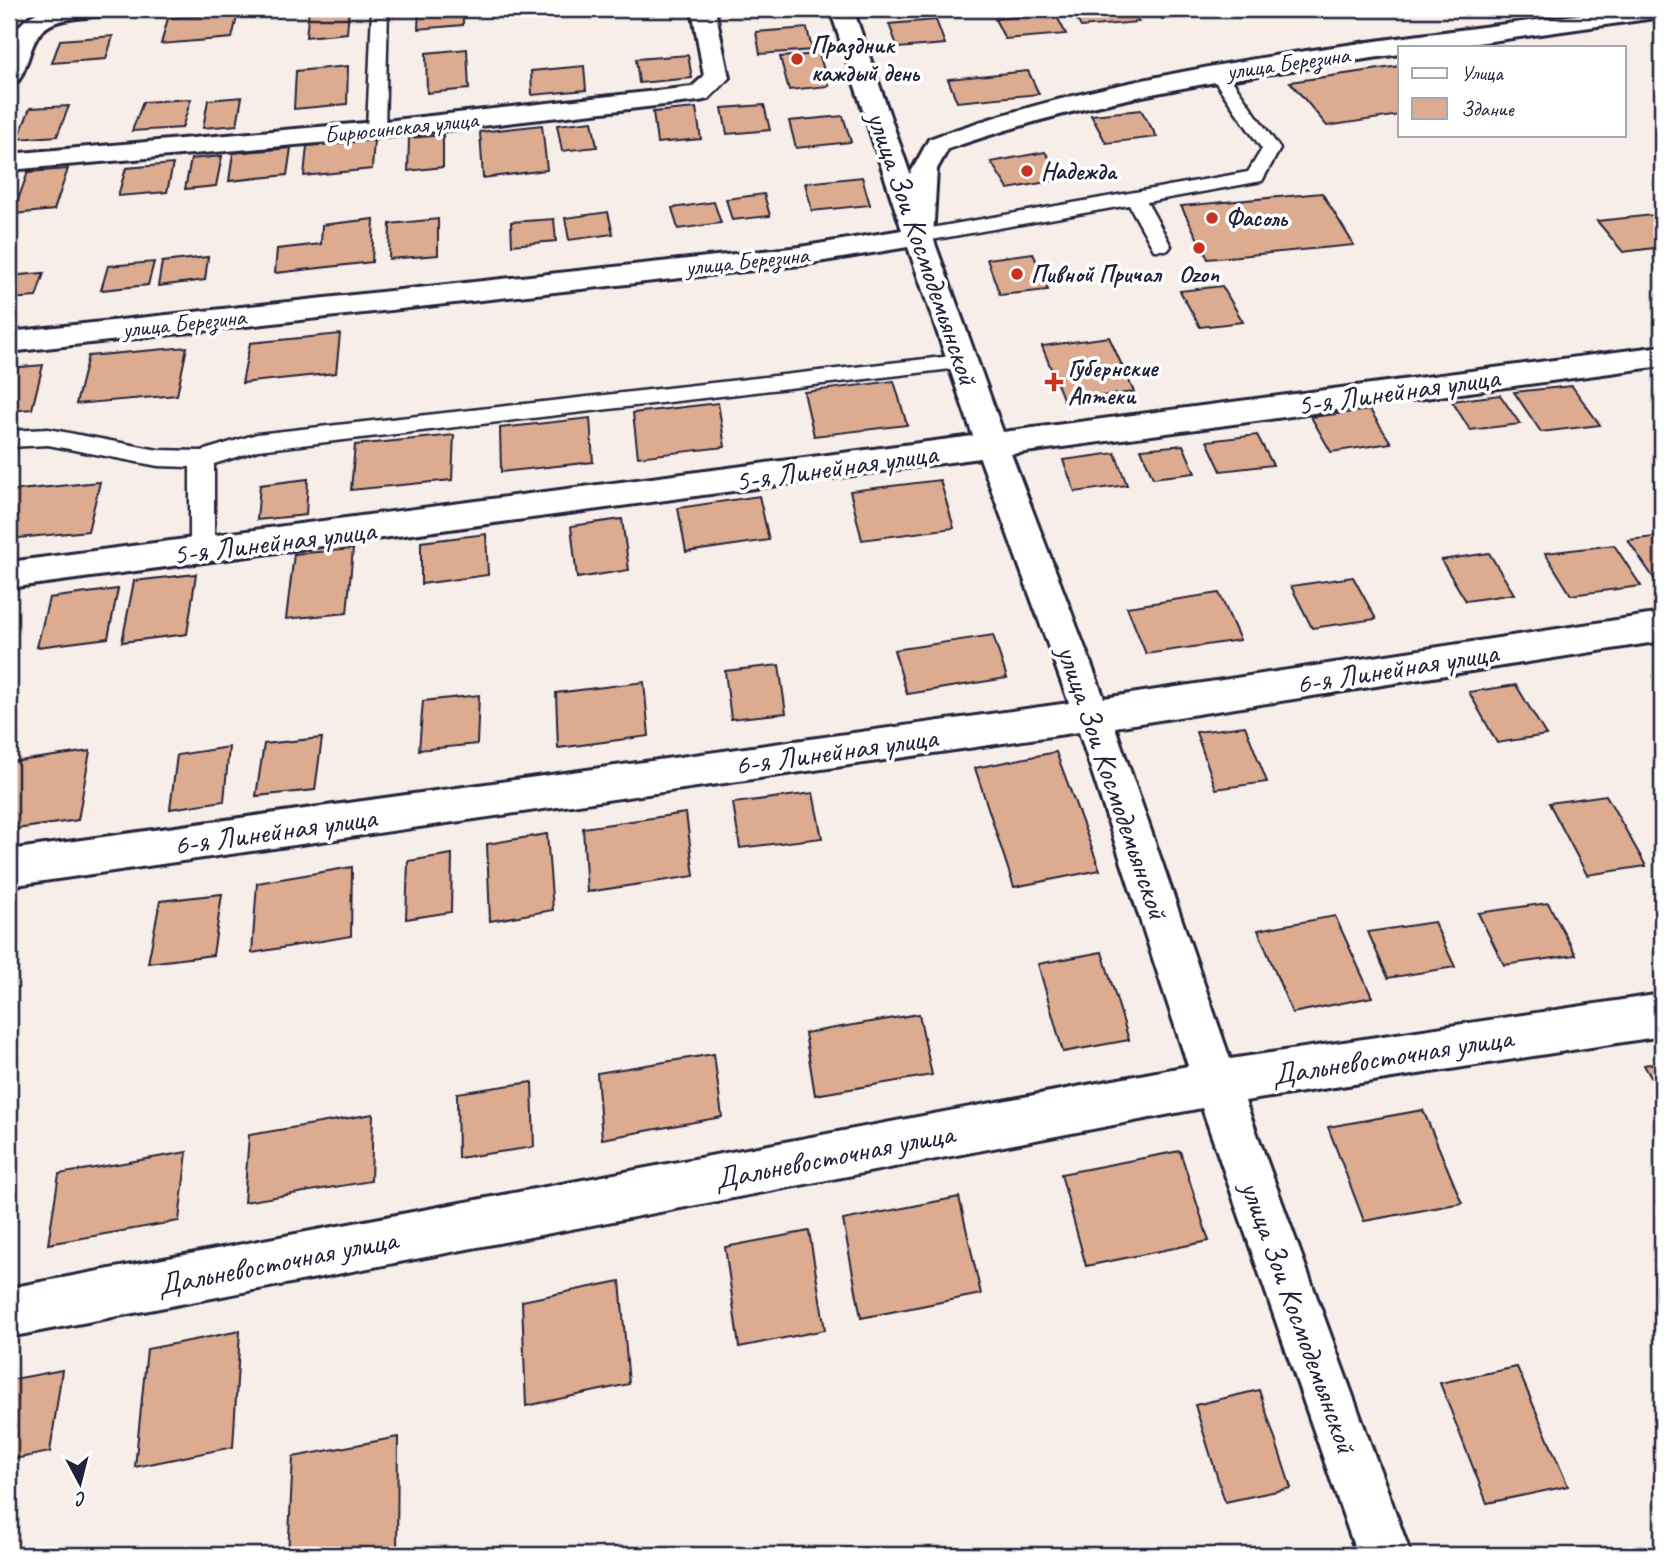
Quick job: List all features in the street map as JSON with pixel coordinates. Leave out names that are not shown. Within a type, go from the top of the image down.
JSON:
[{"type":"street","points":[[9,76],[25,31],[32,22],[50,15],[96,9]]},
{"type":"street","name":"Бирюсинская улица","points":[[9,162],[376,130],[699,94],[717,78],[703,9]]},
{"type":"street","name":"улица Зои Космодемьянской","points":[[841,9],[961,362],[1092,715],[1216,1083],[1384,1555]]},
{"type":"street","name":"улица Березина","points":[[1407,46],[1662,10]]},
{"type":"street","name":"улица Березина","points":[[9,342],[800,256],[920,236],[924,169],[938,144],[1075,100],[1218,73],[1398,47]]},
{"type":"street","name":"5-я Линейная улица","points":[[9,575],[1662,356]]},
{"type":"street","name":"6-я Линейная улица","points":[[9,869],[1092,715],[1662,627]]},
{"type":"street","name":"Дальневосточная улица","points":[[9,1313],[1216,1083],[1662,1015]]},
{"type":"lane","points":[[376,130],[380,9]]},
{"type":"lane","points":[[920,236],[1255,177],[1271,149],[1218,73]]},
{"type":"lane","points":[[1134,197],[1161,247]]},
{"type":"lane","points":[[9,439],[48,437],[158,458],[202,459],[257,442],[961,362]]},
{"type":"lane","points":[[202,459],[202,551]]},
{"type":"building","points":[[309,9],[349,9],[347,33],[306,37]]},
{"type":"building","points":[[419,9],[463,9],[463,25],[418,29]]},
{"type":"building","points":[[1071,9],[1131,9],[1139,22],[1081,27]]},
{"type":"building","points":[[1156,9],[1216,9],[1219,14],[1162,19]]},
{"type":"building","points":[[1231,9],[1292,9],[1235,14]]},
{"type":"building","points":[[238,13],[232,38],[161,44],[168,18]]},
{"type":"building","points":[[1055,13],[1066,34],[1005,39],[995,19]]},
{"type":"building","points":[[936,20],[945,44],[898,48],[889,24]]},
{"type":"building","points":[[807,28],[812,50],[760,54],[756,32]]},
{"type":"building","points":[[113,36],[106,59],[52,63],[60,40]]},
{"type":"building","points":[[467,49],[469,89],[427,93],[426,53]]},
{"type":"building","points":[[819,54],[829,86],[789,90],[780,57]]},
{"type":"building","points":[[688,55],[692,78],[639,83],[636,59]]},
{"type":"building","points":[[348,66],[347,104],[294,109],[296,71]]},
{"type":"building","points":[[584,66],[586,90],[532,95],[531,71]]},
{"type":"building","points":[[1398,66],[1398,115],[1327,126],[1290,82]]},
{"type":"building","points":[[1028,71],[1039,94],[957,102],[948,79]]},
{"type":"building","points":[[242,97],[237,125],[203,128],[208,100]]},
{"type":"building","points":[[191,99],[182,128],[132,131],[143,102]]},
{"type":"building","points":[[764,105],[770,130],[727,134],[722,108]]},
{"type":"building","points":[[69,106],[57,136],[18,139],[30,108]]},
{"type":"building","points":[[696,108],[701,139],[657,143],[653,112]]},
{"type":"building","points":[[1141,110],[1157,137],[1106,143],[1091,115]]},
{"type":"building","points":[[843,116],[851,142],[796,148],[789,121]]},
{"type":"building","points":[[592,121],[597,147],[562,151],[557,125]]},
{"type":"building","points":[[542,125],[547,170],[483,178],[480,132]]},
{"type":"building","points":[[443,135],[443,167],[408,171],[409,138]]},
{"type":"building","points":[[374,140],[372,169],[304,176],[307,146]]},
{"type":"building","points":[[291,148],[287,175],[229,181],[233,153]]},
{"type":"building","name":"Надежда","points":[[1045,152],[1063,179],[1008,189],[991,162]]},
{"type":"building","points":[[222,156],[216,186],[185,189],[191,159]]},
{"type":"building","points":[[173,164],[167,192],[118,196],[126,168]]},
{"type":"building","points":[[68,169],[54,210],[13,214],[28,172]]},
{"type":"building","points":[[862,177],[870,205],[812,211],[805,183]]},
{"type":"building","points":[[1322,193],[1354,245],[1208,259],[1181,206]]},
{"type":"building","points":[[764,194],[770,216],[732,220],[726,199]]},
{"type":"building","points":[[714,202],[721,223],[678,229],[672,208]]},
{"type":"building","points":[[608,212],[613,234],[569,240],[565,218]]},
{"type":"building","points":[[1662,214],[1662,247],[1623,252],[1597,221]]},
{"type":"building","points":[[374,219],[372,262],[275,273],[277,249],[321,244],[322,225]]},
{"type":"building","points":[[438,219],[438,255],[389,259],[390,224]]},
{"type":"building","points":[[554,219],[556,241],[512,245],[511,222]]},
{"type":"building","name":"Пивной Причал","points":[[1033,253],[1048,290],[1000,295],[987,259]]},
{"type":"building","points":[[208,257],[205,280],[158,286],[162,262]]},
{"type":"building","points":[[154,262],[148,285],[101,290],[108,266]]},
{"type":"building","points":[[44,273],[36,297],[9,299],[9,276]]},
{"type":"building","points":[[1222,286],[1243,322],[1200,327],[1180,291]]},
{"type":"building","points":[[340,334],[336,373],[242,383],[250,343]]},
{"type":"building","points":[[1109,337],[1134,392],[1064,401],[1042,346]]},
{"type":"building","points":[[187,347],[177,395],[76,404],[88,356]]},
{"type":"building","points":[[43,365],[32,409],[9,411],[9,368]]},
{"type":"building","points":[[894,381],[907,425],[814,436],[804,392]]},
{"type":"building","points":[[1572,386],[1600,425],[1541,432],[1514,392]]},
{"type":"building","points":[[1500,395],[1520,424],[1470,430],[1452,401]]},
{"type":"building","points":[[718,403],[725,447],[638,457],[633,413]]},
{"type":"building","points":[[1370,410],[1391,443],[1331,452],[1311,417]]},
{"type":"building","points":[[590,418],[593,462],[501,472],[500,428]]},
{"type":"building","points":[[454,435],[452,480],[351,490],[355,445]]},
{"type":"building","points":[[1257,435],[1273,465],[1221,471],[1207,441]]},
{"type":"building","points":[[1183,445],[1195,473],[1153,478],[1141,449]]},
{"type":"building","points":[[1115,453],[1127,485],[1075,492],[1063,460]]},
{"type":"building","points":[[308,479],[306,515],[257,520],[260,485]]},
{"type":"building","points":[[940,480],[954,528],[862,540],[850,491]]},
{"type":"building","points":[[100,482],[88,531],[9,539],[9,491]]},
{"type":"building","points":[[759,496],[769,540],[686,552],[678,508]]},
{"type":"building","points":[[622,519],[629,570],[577,578],[571,526]]},
{"type":"building","points":[[486,534],[488,575],[421,584],[421,542]]},
{"type":"building","points":[[1662,536],[1662,580],[1655,580],[1628,540]]},
{"type":"building","points":[[1614,545],[1641,586],[1571,595],[1545,553]]},
{"type":"building","points":[[353,549],[347,613],[286,619],[294,554]]},
{"type":"building","points":[[1489,553],[1514,594],[1466,601],[1441,560]]},
{"type":"building","points":[[196,574],[187,634],[122,642],[134,581]]},
{"type":"building","points":[[1353,577],[1376,619],[1312,628],[1291,586]]},
{"type":"building","points":[[118,589],[108,638],[37,647],[49,598]]},
{"type":"building","points":[[1219,593],[1240,640],[1146,654],[1127,607]]},
{"type":"building","points":[[993,635],[1007,678],[907,694],[894,650]]},
{"type":"building","points":[[779,665],[786,713],[731,719],[725,671]]},
{"type":"building","points":[[644,682],[649,736],[558,748],[556,693]]},
{"type":"building","points":[[1516,685],[1546,735],[1497,743],[1469,692]]},
{"type":"building","points":[[479,695],[477,744],[419,750],[423,701]]},
{"type":"building","points":[[1245,726],[1267,782],[1216,789],[1196,732]]},
{"type":"building","points":[[322,738],[315,790],[256,796],[264,744]]},
{"type":"building","points":[[229,747],[224,801],[170,809],[177,755]]},
{"type":"building","points":[[90,751],[78,820],[9,830],[9,778],[12,762]]},
{"type":"building","points":[[1056,752],[1100,870],[1014,887],[975,768]]},
{"type":"building","points":[[813,793],[822,838],[740,848],[733,803]]},
{"type":"building","points":[[1606,795],[1646,866],[1587,875],[1549,803]]},
{"type":"building","points":[[686,813],[694,876],[587,892],[583,828]]},
{"type":"building","points":[[547,834],[553,910],[490,921],[487,844]]},
{"type":"building","points":[[452,854],[451,912],[406,919],[408,861]]},
{"type":"building","points":[[352,867],[351,936],[252,953],[257,883]]},
{"type":"building","points":[[222,894],[213,955],[148,963],[160,901]]},
{"type":"building","points":[[1548,903],[1576,955],[1504,965],[1478,913]]},
{"type":"building","points":[[1335,916],[1372,997],[1292,1013],[1258,930]]},
{"type":"building","points":[[1434,922],[1455,967],[1388,978],[1368,932]]},
{"type":"building","points":[[1102,952],[1129,1040],[1063,1052],[1038,964]]},
{"type":"building","points":[[919,1014],[932,1075],[815,1095],[805,1033]]},
{"type":"building","points":[[714,1054],[722,1117],[602,1139],[597,1073]]},
{"type":"building","points":[[1662,1062],[1662,1097],[1644,1065]]},
{"type":"building","points":[[532,1082],[534,1147],[458,1158],[457,1093]]},
{"type":"building","points":[[1423,1110],[1462,1203],[1364,1221],[1328,1127]]},
{"type":"building","points":[[373,1114],[371,1181],[244,1202],[249,1135]]},
{"type":"building","points":[[1180,1151],[1209,1241],[1086,1266],[1061,1174]]},
{"type":"building","points":[[187,1152],[179,1221],[48,1244],[59,1174]]},
{"type":"building","points":[[16,1165],[9,1205],[9,1166]]},
{"type":"building","points":[[959,1197],[981,1294],[861,1318],[843,1220]]},
{"type":"building","points":[[809,1231],[825,1330],[739,1347],[725,1247]]},
{"type":"building","points":[[620,1281],[629,1384],[526,1406],[522,1301]]},
{"type":"building","points":[[240,1331],[233,1447],[135,1467],[147,1349]]},
{"type":"building","points":[[1517,1367],[1568,1486],[1487,1503],[1440,1383]]},
{"type":"building","points":[[62,1370],[50,1452],[9,1460],[9,1380]]},
{"type":"building","points":[[1259,1390],[1291,1488],[1225,1502],[1195,1405]]},
{"type":"building","points":[[398,1437],[397,1554],[288,1555],[293,1457]]},
{"type":"place","name":"Праздник каждый день","points":[[797,59]]},
{"type":"place","name":"Надежда","points":[[1027,171]]},
{"type":"place","name":"Фасоль","points":[[1212,218]]},
{"type":"place","name":"Ozon","points":[[1199,248]]},
{"type":"place","name":"Пивной Причал","points":[[1017,274]]},
{"type":"place","name":"Губернские Аптеки","points":[[1054,382]]}]
